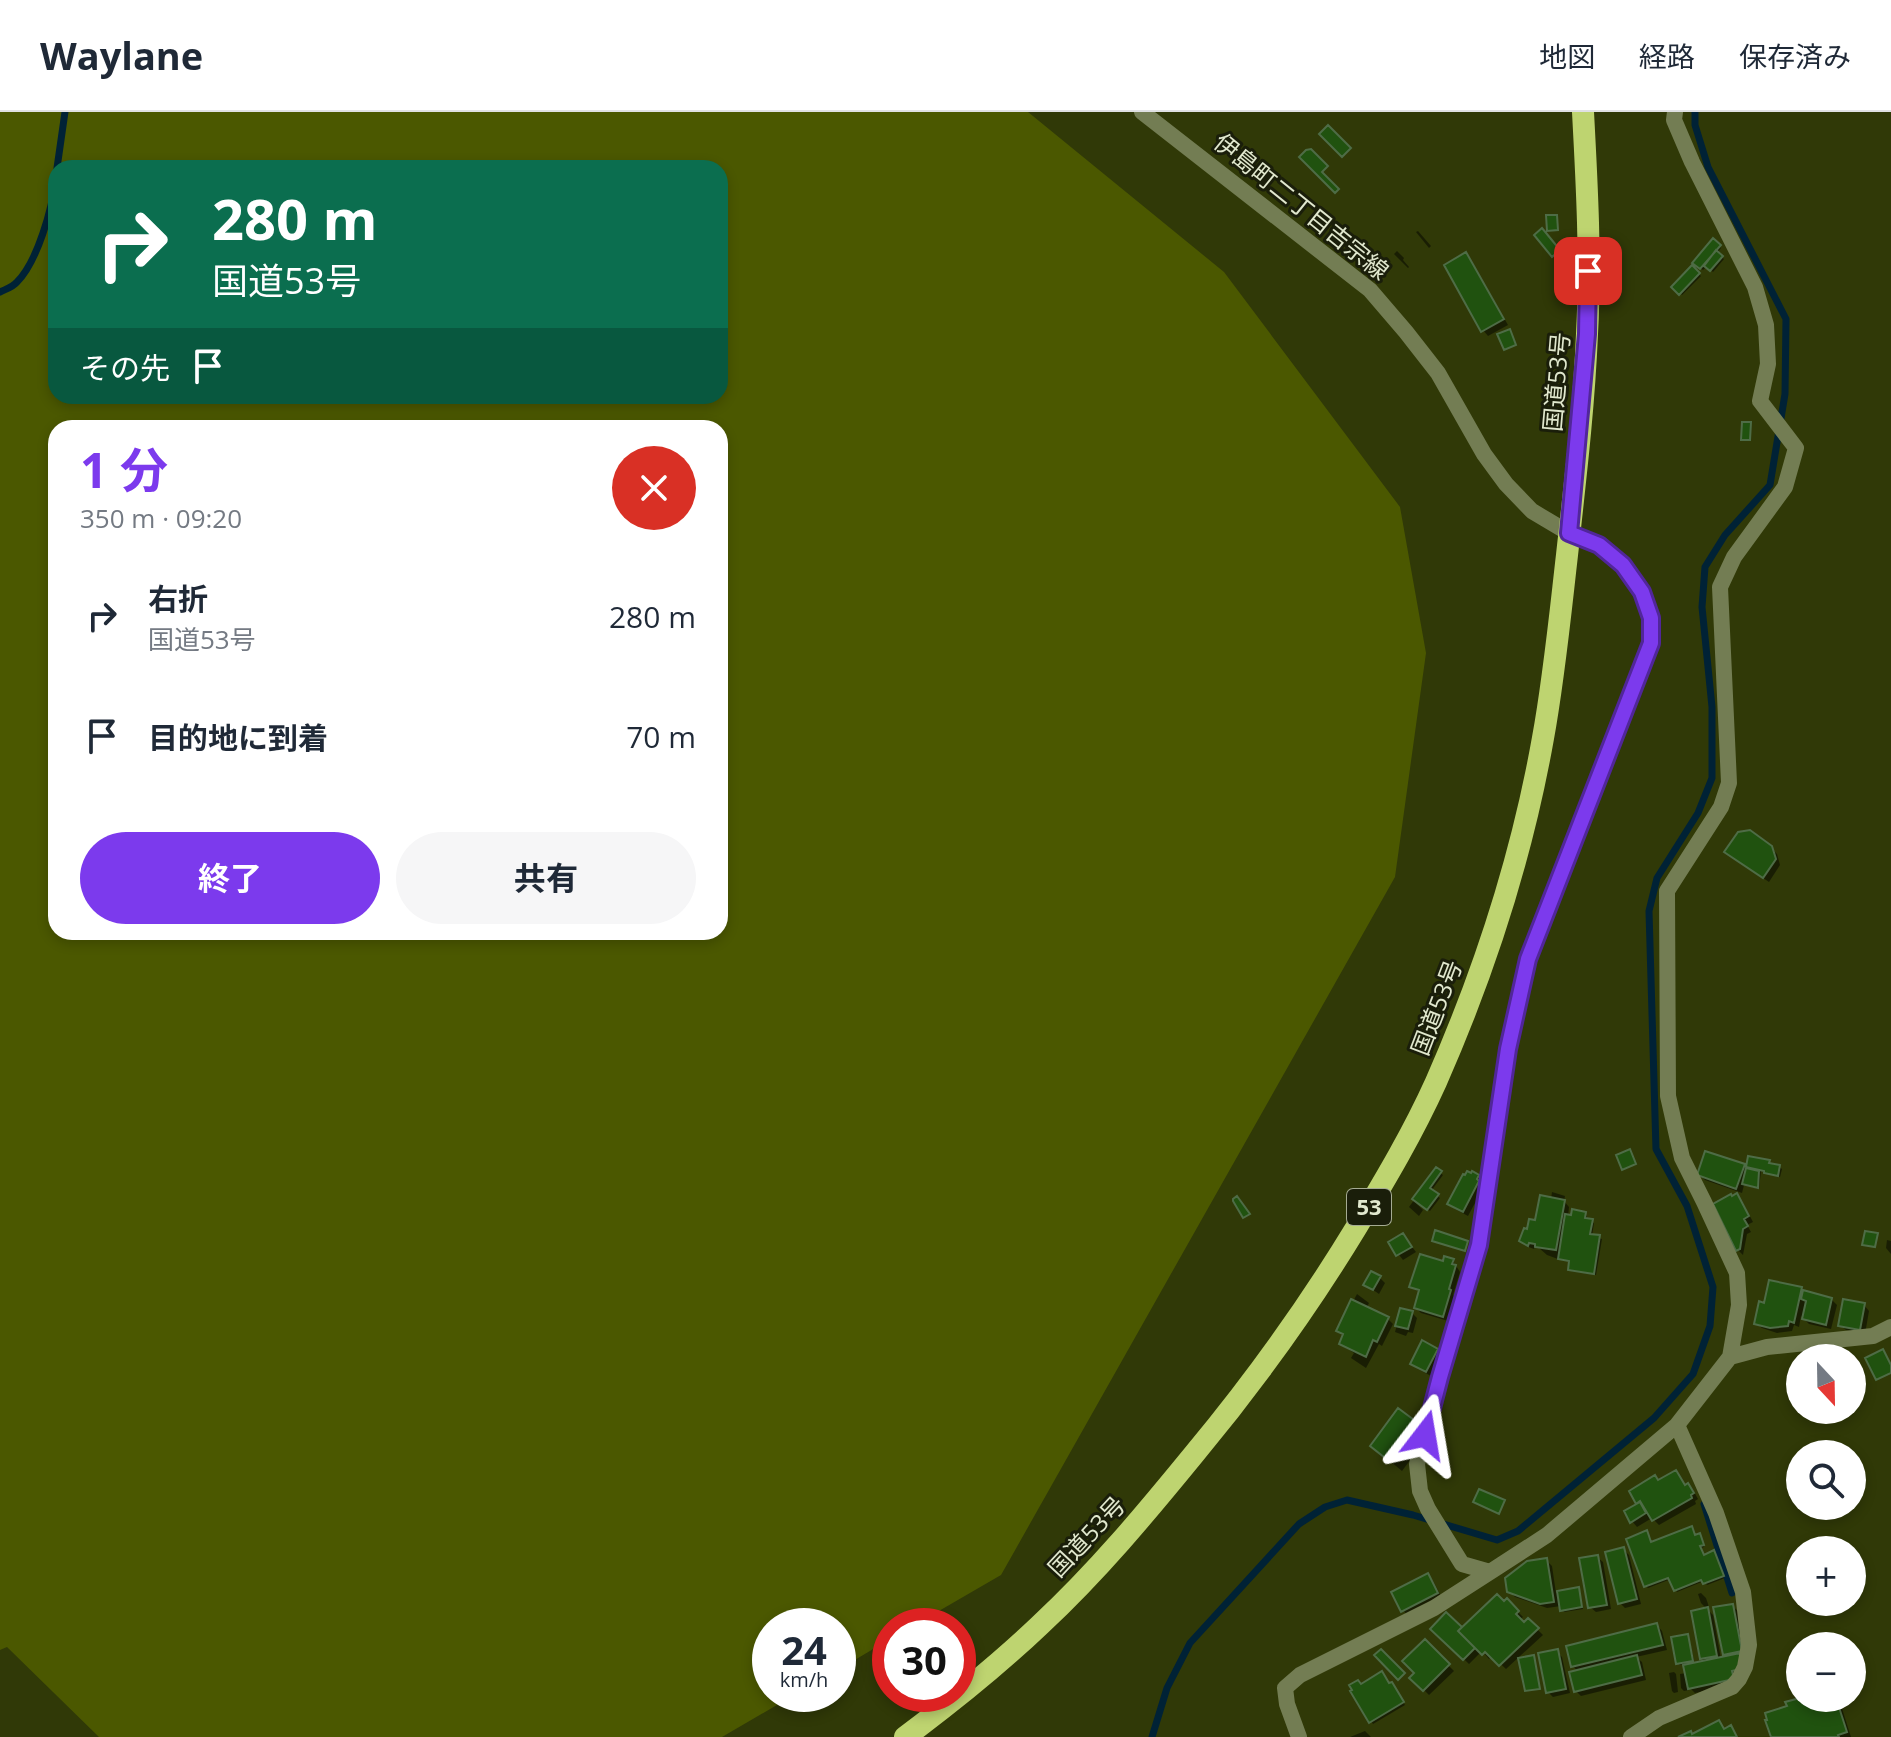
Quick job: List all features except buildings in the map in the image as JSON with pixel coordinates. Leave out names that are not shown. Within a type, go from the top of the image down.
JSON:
[{"type":"highway","name":"国道53号","points":[[905,1737],[1041,1624],[1102,1562],[1162,1493],[1273,1354],[1395,1165],[1462,1020],[1507,888],[1544,736],[1576,469],[1587,334],[1589,207],[1583,112]]},
{"type":"street","name":"伊島町二丁目吉宗線","points":[[1142,112],[1370,290],[1438,373],[1484,454],[1506,484],[1532,511],[1569,533],[1599,545],[1623,565],[1642,592],[1651,618],[1651,643],[1528,959],[1508,1049],[1479,1245],[1417,1464],[1420,1491],[1428,1509],[1462,1564],[1490,1572]]},
{"type":"street","points":[[1299,1737],[1287,1704],[1285,1688],[1300,1675],[1434,1608],[1547,1535],[1677,1425],[1730,1357],[1739,1305],[1737,1273],[1682,1158],[1668,1096],[1667,891],[1721,807],[1729,783],[1720,587],[1734,557],[1785,487],[1796,448],[1760,401],[1768,364],[1766,325],[1755,287],[1692,162],[1674,120],[1675,112]]},
{"type":"street","points":[[1730,1357],[1767,1347],[1873,1336],[1891,1327]]},
{"type":"street","points":[[1631,1737],[1659,1718],[1732,1687],[1745,1667],[1749,1645],[1743,1592],[1716,1513],[1677,1425]]},
{"type":"green space","points":[[0,112],[1028,112],[1224,272],[1400,507],[1426,653],[1395,877],[1001,1575],[944,1608],[872,1608],[872,1650],[856,1659],[856,1608],[752,1608],[752,1712],[765,1712],[722,1737],[99,1737],[7,1647],[0,1650]]},
{"type":"waterway","points":[[58,160],[65,112]]},
{"type":"waterway","points":[[1152,1737],[1167,1688],[1190,1643],[1299,1524],[1325,1507],[1347,1500],[1413,1515],[1497,1540],[1518,1531],[1654,1418],[1693,1374],[1710,1326],[1713,1287],[1687,1206],[1656,1149],[1649,911],[1657,878],[1698,813],[1712,778],[1712,707],[1702,607],[1705,567],[1725,535],[1770,485],[1785,394],[1786,319],[1708,167],[1695,125],[1695,112]]},
{"type":"waterway","points":[[0,292],[15,284],[25,273],[38,248],[48,215]]},
{"type":"waterway","points":[[1704,1504],[1732,1593]]},
{"type":"route","points":[[1425,1435],[1479,1245],[1508,1049],[1528,959],[1651,643],[1651,618],[1642,592],[1623,565],[1599,545],[1569,533],[1587,334],[1588,271]]}]
